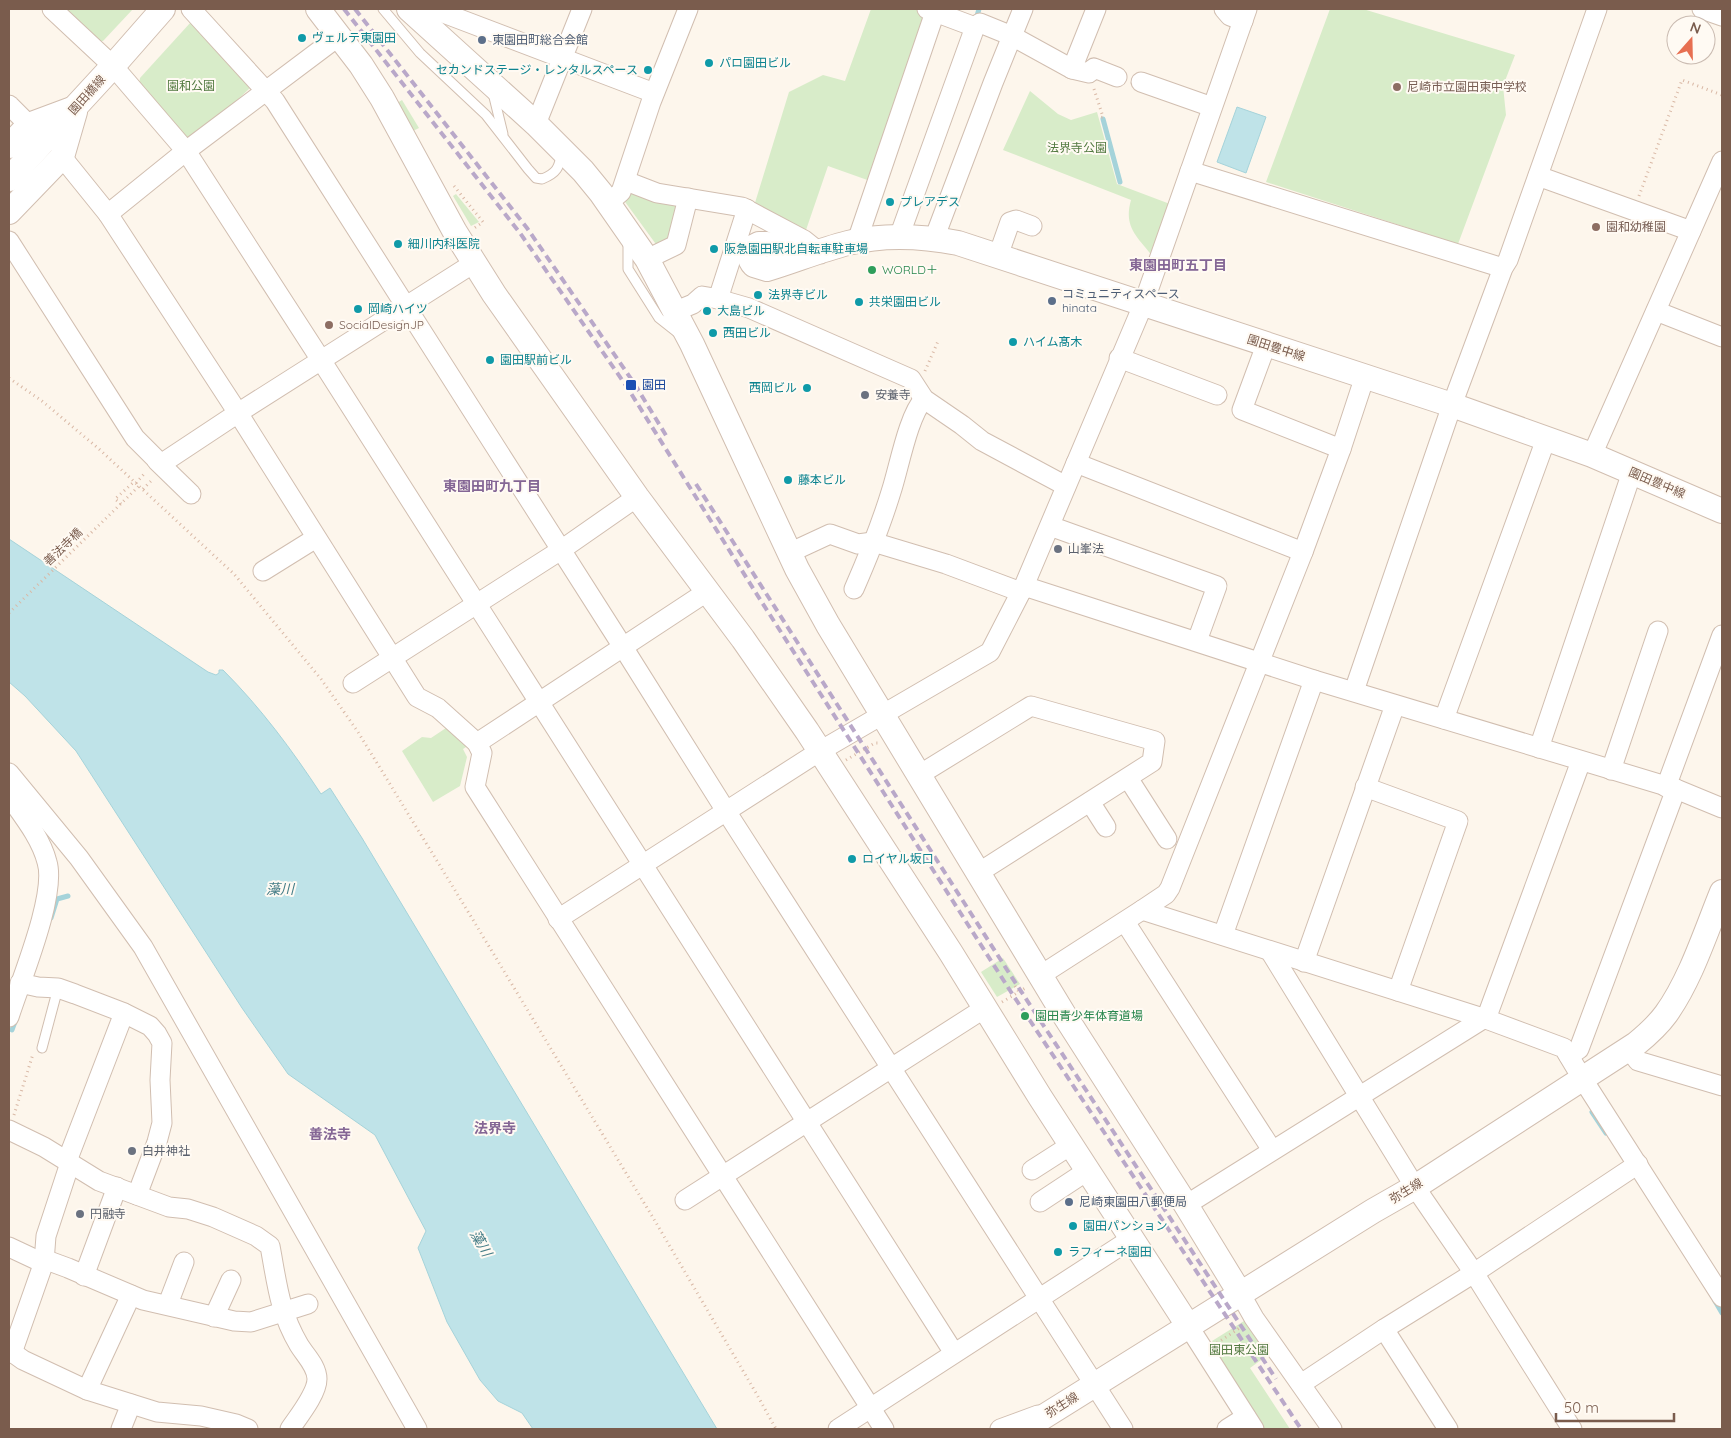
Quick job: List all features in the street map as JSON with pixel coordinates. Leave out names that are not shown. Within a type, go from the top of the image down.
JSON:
[{"type":"street","points":[[52,9],[113,66],[186,151],[954,1353]]},
{"type":"street","name":"園田橋線","points":[[9,179],[163,9]]},
{"type":"street","points":[[191,9],[275,101],[726,811],[1123,1429]]},
{"type":"street","points":[[318,9],[382,98],[436,200],[494,294],[637,497],[766,670],[951,952],[991,1007],[1087,1171],[1250,1423],[1228,1429]]},
{"type":"street","points":[[409,9],[536,124],[583,171],[608,202],[647,260],[692,344],[789,553],[828,625],[978,873],[1036,980],[1186,1205],[1254,1318],[1332,1429]]},
{"type":"street","points":[[433,9],[654,93]]},
{"type":"street","points":[[536,124],[582,9]]},
{"type":"street","points":[[608,202],[621,192],[626,181],[640,132],[654,93],[688,9]]},
{"type":"street","points":[[934,239],[1023,9]]},
{"type":"street","points":[[1080,71],[1096,9]]},
{"type":"street","points":[[558,919],[820,751],[990,652],[1023,589],[1143,305],[1245,15],[1230,16],[1224,9]]},
{"type":"street","points":[[1354,691],[1452,405],[1503,268],[1508,260],[1597,9]]},
{"type":"street","points":[[1702,9],[1722,16]]},
{"type":"street","points":[[857,241],[931,10],[975,27]]},
{"type":"street","points":[[899,237],[975,27],[980,23],[1013,33],[1080,71],[1094,68],[1117,77]]},
{"type":"street","points":[[108,214],[186,151],[339,36]]},
{"type":"street","points":[[1141,82],[1212,108]]},
{"type":"street","points":[[9,105],[29,125]]},
{"type":"street","points":[[9,146],[29,125],[68,116],[62,157],[9,212]]},
{"type":"street","points":[[62,157],[108,214],[238,413],[417,697],[438,708],[477,743],[482,753],[475,787],[884,1429]]},
{"type":"street","points":[[1592,455],[1691,231],[1718,183],[1722,161]]},
{"type":"street","points":[[1190,171],[1503,268]]},
{"type":"street","points":[[1538,176],[1691,231]]},
{"type":"street","points":[[626,181],[657,193],[729,203],[747,209],[804,240],[819,252]]},
{"type":"street","points":[[647,260],[676,244],[688,198]]},
{"type":"street","points":[[714,298],[718,296],[747,209]]},
{"type":"street","points":[[998,256],[1010,222],[1016,220],[1032,226]]},
{"type":"street","name":"園田豊中線","points":[[819,252],[857,241],[899,237],[934,239],[958,244],[1452,405],[1592,455],[1722,511]]},
{"type":"street","points":[[9,241],[135,438],[191,494]]},
{"type":"street","points":[[157,461],[161,464],[474,263]]},
{"type":"street","points":[[676,311],[693,304],[702,296],[749,308],[911,379],[920,394],[982,441],[1066,486]]},
{"type":"street","points":[[1656,312],[1722,338]]},
{"type":"street","points":[[1266,345],[1242,410],[1341,449]]},
{"type":"street","points":[[1119,358],[1216,395]]},
{"type":"street","points":[[1036,980],[1166,894],[1172,884],[1303,552],[1341,449],[1365,376]]},
{"type":"street","points":[[854,588],[891,493],[920,394]]},
{"type":"street","points":[[1444,719],[1546,439]]},
{"type":"street","points":[[1076,463],[1303,552]]},
{"type":"street","points":[[1539,748],[1632,472]]},
{"type":"street","points":[[353,683],[561,550],[637,497]]},
{"type":"street","points":[[1050,526],[1217,586],[1197,641]]},
{"type":"street","points":[[789,553],[830,534],[858,544],[873,542],[1197,641],[1395,705],[1671,788],[1722,808]]},
{"type":"street","points":[[263,571],[316,538]]},
{"type":"street","points":[[477,743],[708,592]]},
{"type":"street","points":[[1611,770],[1658,631]]},
{"type":"street","points":[[1569,1056],[1579,1048],[1671,788],[1722,635]]},
{"type":"street","points":[[1223,935],[1314,680]]},
{"type":"street","points":[[1304,962],[1395,705]]},
{"type":"street","points":[[919,775],[1031,706],[1155,741],[1152,762],[978,873]]},
{"type":"street","points":[[1186,1205],[1484,1019],[1581,761]]},
{"type":"street","points":[[9,773],[80,858],[143,946],[417,1429]]},
{"type":"street","points":[[1128,778],[1168,839]]},
{"type":"street","points":[[1365,787],[1458,821],[1398,991]]},
{"type":"street","points":[[9,796],[42,848],[50,879],[46,902],[9,1017]]},
{"type":"street","points":[[1090,802],[1106,827]]},
{"type":"street","name":"弥生線","points":[[1024,1429],[1415,1187],[1629,1048],[1651,1031],[1666,1014],[1675,999],[1694,961],[1722,892]]},
{"type":"street","points":[[1142,910],[1484,1019],[1564,1048],[1722,1297]]},
{"type":"street","points":[[1125,922],[1272,1150]]},
{"type":"street","points":[[1270,950],[1415,1187],[1474,1273],[1572,1429]]},
{"type":"street","points":[[20,984],[58,988],[124,1013],[150,1026],[162,1043],[160,1080],[162,1124],[137,1195]]},
{"type":"street","points":[[685,1200],[891,1067],[991,1007]]},
{"type":"street","points":[[124,1013],[68,1162],[46,1236],[44,1262],[10,1351],[50,1374],[87,1390],[157,1412],[209,1417],[248,1429]]},
{"type":"street","points":[[1629,1048],[1638,1061],[1722,1086]]},
{"type":"street","points":[[9,1130],[44,1147],[98,1181],[169,1208],[188,1209],[213,1217],[256,1236],[270,1246],[282,1312],[300,1346],[313,1365],[317,1378],[312,1395],[290,1429]]},
{"type":"street","points":[[1032,1170],[1071,1145]]},
{"type":"street","points":[[1301,1384],[1474,1273],[1638,1164]]},
{"type":"street","points":[[1040,1202],[1087,1171]]},
{"type":"street","points":[[84,1276],[116,1187]]},
{"type":"street","points":[[838,1429],[1131,1240]]},
{"type":"street","points":[[9,1247],[41,1262],[49,1261],[144,1300],[168,1304],[234,1321],[251,1322],[308,1304]]},
{"type":"street","points":[[168,1304],[184,1262]]},
{"type":"street","points":[[214,1316],[231,1280]]},
{"type":"street","points":[[87,1390],[131,1295]]},
{"type":"street","points":[[1384,1329],[1448,1429]]},
{"type":"street","points":[[120,1429],[131,1404]]},
{"type":"street","points":[[1000,1429],[1053,1410]]},
{"type":"street","points":[[1034,1429],[1053,1410]]},
{"type":"lane","points":[[383,9],[420,53],[475,103],[528,169],[539,179],[554,173],[560,162],[562,150]]},
{"type":"lane","points":[[490,83],[505,139]]},
{"type":"lane","points":[[628,231],[628,269],[659,318],[692,344]]},
{"type":"lane","points":[[42,1048],[58,988]]},
{"type":"path","points":[[1080,71],[1103,117],[1099,118]]},
{"type":"path","points":[[1634,210],[1682,80],[1722,95]]},
{"type":"path","points":[[452,185],[484,222],[471,230]]},
{"type":"path","points":[[920,394],[940,339]]},
{"type":"path","points":[[9,378],[65,420],[135,481],[234,574],[320,679],[358,732],[654,1221],[776,1429]]},
{"type":"path","points":[[121,504],[115,499],[135,481]]},
{"type":"path","name":"善法寺橋","points":[[9,613],[139,486]]},
{"type":"path","points":[[845,761],[876,743]]},
{"type":"path","points":[[991,1007],[1019,992],[1036,980]]},
{"type":"path","points":[[1016,986],[1019,992]]},
{"type":"path","points":[[9,1130],[33,1054],[42,1048]]},
{"type":"path","points":[[1214,1344],[1246,1323]]},
{"type":"green space","points":[[60,9],[133,9],[103,41],[93,41]]},
{"type":"green space","points":[[871,9],[915,9],[928,14],[873,182],[828,166],[806,230],[754,206],[789,92],[823,75],[845,81]]},
{"type":"green space","points":[[1330,9],[1363,9],[1515,55],[1503,86],[1506,115],[1458,244],[1266,182]]},
{"type":"green space","name":"園和公園","points":[[191,22],[251,87],[196,139],[186,142],[138,91],[140,78]]},
{"type":"green space","name":"法界寺公園","points":[[1030,91],[1058,114],[1071,120],[1097,112],[1117,184],[1170,204],[1154,258],[1138,238],[1131,225],[1129,210],[1131,200],[1003,150]]},
{"type":"green space","points":[[402,100],[419,128],[411,132],[394,105]]},
{"type":"green space","points":[[630,187],[682,201],[672,239],[658,247],[623,199]]},
{"type":"green space","points":[[456,194],[479,222],[471,226],[453,196]]},
{"type":"green space","points":[[449,726],[469,745],[463,749],[467,757],[460,786],[433,802],[402,751],[422,737],[431,738]]},
{"type":"green space","points":[[1003,958],[1020,984],[997,997],[981,972]]},
{"type":"green space","name":"園田東公園","points":[[1244,1321],[1268,1355],[1250,1368],[1290,1429],[1262,1429],[1211,1351],[1216,1347],[1212,1341]]},
{"type":"water","points":[[1237,107],[1266,117],[1246,173],[1217,162]]},
{"type":"water","name":"藻川","points":[[9,539],[208,672],[216,675],[219,673],[219,670],[223,670],[275,730],[321,794],[330,788],[362,838],[717,1429],[533,1429],[522,1413],[498,1401],[480,1380],[447,1322],[418,1248],[426,1231],[375,1135],[288,1074],[242,1008],[76,751],[25,696],[9,682]]},
{"type":"waterway","points":[[979,9],[977,16],[981,18]]},
{"type":"waterway","points":[[1103,119],[1120,182]]},
{"type":"waterway","points":[[51,918],[57,899],[68,896]]},
{"type":"waterway","points":[[12,1030],[16,1019]]},
{"type":"waterway","points":[[1592,1112],[1606,1133]]},
{"type":"waterway","points":[[1715,1301],[1722,1313]]},
{"type":"railway","points":[[344,9],[520,233],[627,387],[1011,992],[1301,1429]]},
{"type":"railway","points":[[355,9],[527,228],[634,383],[667,437]]},
{"type":"railway","points":[[696,484],[1011,976],[1276,1379]]},
{"type":"place","name":"ヴェルテ東園田","points":[[302,38]]},
{"type":"place","name":"東園田町総合会館","points":[[482,40]]},
{"type":"place","name":"パロ園田ビル","points":[[709,63]]},
{"type":"place","name":"セカンドステージ・レンタルスペース","points":[[648,70]]},
{"type":"place","name":"尼崎市立園田東中学校","points":[[1397,87]]},
{"type":"place","name":"プレアデス","points":[[890,202]]},
{"type":"place","name":"園和幼稚園","points":[[1596,227]]},
{"type":"place","name":"細川内科医院","points":[[398,244]]},
{"type":"place","name":"阪急園田駅北自転車駐車場","points":[[714,249]]},
{"type":"place","name":"WORLD＋","points":[[872,270]]},
{"type":"place","name":"法界寺ビル","points":[[758,295]]},
{"type":"place","name":"コミュニティスペース hinata","points":[[1052,301]]},
{"type":"place","name":"共栄園田ビル","points":[[859,302]]},
{"type":"place","name":"岡崎ハイツ","points":[[358,309]]},
{"type":"place","name":"大島ビル","points":[[707,311]]},
{"type":"place","name":"SocialDesignJP","points":[[329,325]]},
{"type":"place","name":"西田ビル","points":[[713,333]]},
{"type":"place","name":"ハイム髙木","points":[[1013,342]]},
{"type":"place","name":"園田駅前ビル","points":[[490,360]]},
{"type":"place","name":"園田","points":[[631,385]]},
{"type":"place","name":"西岡ビル","points":[[807,388]]},
{"type":"place","name":"安養寺","points":[[865,395]]},
{"type":"place","name":"藤本ビル","points":[[788,480]]},
{"type":"place","name":"山峯法","points":[[1058,549]]},
{"type":"place","name":"ロイヤル坂口","points":[[852,859]]},
{"type":"place","name":"園田青少年体育道場","points":[[1025,1016]]},
{"type":"place","name":"白井神社","points":[[132,1151]]},
{"type":"place","name":"尼崎東園田八郵便局","points":[[1069,1202]]},
{"type":"place","name":"円融寺","points":[[80,1214]]},
{"type":"place","name":"園田パンション","points":[[1073,1226]]},
{"type":"place","name":"ラフィーネ園田","points":[[1058,1252]]},
{"type":"district","name":"東園田町五丁目","points":[[1178,265]]},
{"type":"district","name":"東園田町九丁目","points":[[492,486]]},
{"type":"district","name":"法界寺","points":[[495,1128]]},
{"type":"district","name":"善法寺","points":[[330,1134]]}]
